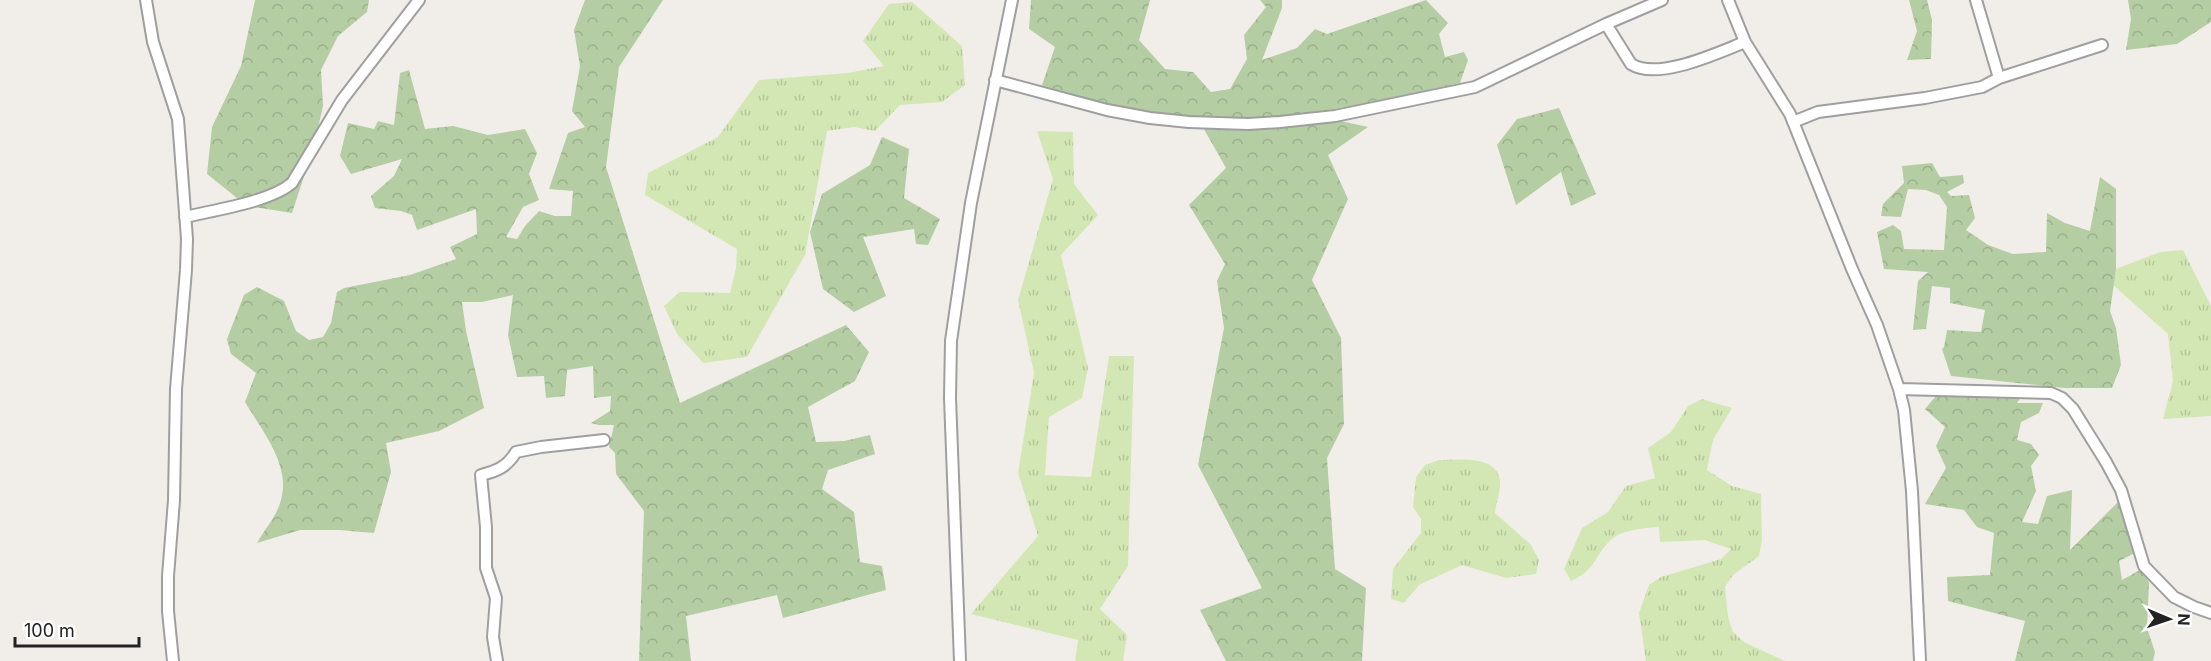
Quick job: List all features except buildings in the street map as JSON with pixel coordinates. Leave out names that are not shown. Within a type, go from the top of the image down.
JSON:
[{"type":"street","points":[[146,0],[153,42],[178,118],[185,217],[186,270],[177,370],[175,484],[168,576],[173,661]]},
{"type":"street","points":[[185,217],[263,197],[287,188],[342,100],[419,0]]},
{"type":"street","points":[[960,661],[950,398],[951,341],[963,245],[1012,0]]},
{"type":"street","points":[[995,80],[1107,110],[1150,118],[1189,122],[1280,123],[1335,116],[1418,97],[1465,90],[1662,0]]},
{"type":"street","points":[[1728,0],[1745,42],[1793,122],[1877,326],[1899,389],[1905,420],[1912,491],[1920,661]]},
{"type":"street","points":[[1976,0],[1999,78]]},
{"type":"street","points":[[1606,24],[1631,64],[1655,70],[1672,68],[1745,42]]},
{"type":"street","points":[[1793,122],[1818,112],[1925,98],[1982,87],[1999,78],[2102,45]]},
{"type":"street","points":[[1899,389],[2051,393],[2062,398],[2082,421],[2121,490],[2144,566],[2174,597],[2211,613]]},
{"type":"street","points":[[497,661],[493,637],[496,598],[486,568],[486,527],[481,475],[499,470],[511,461],[516,452],[604,440]]},
{"type":"green space","points":[[255,0],[369,0],[367,12],[338,36],[321,70],[323,106],[314,146],[292,213],[247,206],[207,174],[212,127],[241,66]]},
{"type":"green space","points":[[585,0],[663,0],[619,67],[606,167],[680,403],[846,325],[869,352],[855,381],[808,407],[816,442],[844,441],[870,435],[875,454],[828,470],[822,489],[854,512],[860,562],[882,566],[886,590],[783,618],[777,595],[686,616],[691,661],[639,661],[644,511],[616,474],[615,453],[609,447],[614,425],[591,423],[610,411],[611,396],[594,398],[593,366],[567,370],[565,396],[546,398],[544,376],[517,377],[508,335],[513,295],[482,302],[462,302],[466,331],[484,408],[439,431],[386,443],[391,472],[374,533],[300,530],[257,543],[278,508],[283,490],[282,476],[274,450],[245,402],[256,373],[231,354],[227,339],[244,295],[257,287],[284,301],[296,331],[309,340],[323,337],[331,323],[337,292],[344,288],[410,275],[456,259],[450,247],[477,234],[476,209],[417,230],[412,215],[401,211],[375,208],[371,196],[394,176],[402,159],[351,174],[340,156],[348,123],[374,129],[378,121],[394,125],[400,73],[409,70],[425,129],[453,126],[488,135],[525,129],[537,153],[529,174],[539,200],[523,207],[506,237],[517,239],[539,211],[555,216],[571,216],[573,191],[549,189],[568,133],[585,127],[572,111],[580,66],[574,30]]},
{"type":"green space","points":[[1031,0],[1150,0],[1139,40],[1165,69],[1193,72],[1211,92],[1230,89],[1247,59],[1244,35],[1266,7],[1260,0],[1282,0],[1282,8],[1262,60],[1297,48],[1315,29],[1327,34],[1426,0],[1448,23],[1439,34],[1445,57],[1464,52],[1468,60],[1460,83],[1351,106],[1249,121],[1168,116],[1115,107],[1042,85],[1055,47],[1029,29]]},
{"type":"green space","points":[[1909,0],[1927,0],[1932,20],[1931,59],[1907,60],[1917,31]]},
{"type":"green space","points":[[2128,0],[2211,0],[2211,22],[2177,44],[2126,50],[2131,19]]},
{"type":"green space","points":[[912,2],[962,46],[965,85],[942,102],[900,105],[875,131],[854,127],[827,131],[805,255],[747,357],[703,363],[677,334],[664,306],[680,292],[730,293],[736,268],[737,249],[645,195],[648,173],[718,137],[759,80],[848,73],[884,66],[863,41],[889,4]]},
{"type":"green space","points":[[1559,108],[1596,194],[1571,206],[1561,172],[1516,205],[1497,145],[1517,119]]},
{"type":"green space","points":[[1336,120],[1368,127],[1328,155],[1348,199],[1312,280],[1341,338],[1344,424],[1327,458],[1335,569],[1366,588],[1362,661],[1226,661],[1200,610],[1262,588],[1198,465],[1224,328],[1217,281],[1225,264],[1189,205],[1226,168],[1201,124],[1276,128]]},
{"type":"green space","points":[[1037,131],[1073,132],[1074,184],[1098,215],[1061,255],[1088,368],[1082,398],[1049,417],[1045,475],[1091,477],[1109,356],[1134,356],[1128,566],[1100,609],[1127,635],[1123,661],[1075,661],[1078,640],[971,614],[1038,536],[1018,473],[1034,373],[1018,300],[1053,179]]},
{"type":"green space","points":[[882,137],[909,149],[904,198],[940,219],[928,245],[916,244],[914,229],[863,237],[886,296],[854,312],[823,289],[810,232],[822,194],[870,165]]},
{"type":"green space","points":[[1932,163],[1940,177],[1963,175],[1964,183],[1947,192],[1951,196],[1969,195],[1975,218],[1966,230],[1988,245],[2013,254],[2046,252],[2047,213],[2065,223],[2090,231],[2100,177],[2116,189],[2116,269],[2110,311],[2116,328],[2121,365],[2112,388],[2065,388],[1951,376],[1942,349],[1947,330],[1981,332],[1985,310],[1950,303],[1950,288],[1932,286],[1926,329],[1913,330],[1918,281],[1928,272],[1884,269],[1877,232],[1893,225],[1901,231],[1904,249],[1944,250],[1947,207],[1939,195],[1926,190],[1908,189],[1901,217],[1881,216],[1883,204],[1904,183],[1902,166]]},
{"type":"green space","points":[[2183,250],[2211,306],[2211,416],[2163,419],[2173,381],[2168,334],[2113,285],[2116,269],[2160,252]]},
{"type":"green space","points":[[1946,384],[1984,388],[2021,397],[2017,403],[2043,403],[2039,413],[2021,422],[2017,440],[2031,444],[2039,455],[2031,466],[2036,491],[2022,522],[2038,524],[2047,496],[2072,490],[2070,550],[2120,500],[2133,554],[2119,561],[2122,580],[2140,570],[2149,582],[2147,628],[2155,652],[2153,661],[2015,661],[2025,621],[1948,601],[1947,577],[1990,575],[1994,533],[1977,527],[1964,510],[1925,504],[1946,468],[1936,446],[1945,427],[1925,409]]},
{"type":"green space","points":[[1702,399],[1732,408],[1713,440],[1707,470],[1732,486],[1761,494],[1762,540],[1759,556],[1733,575],[1725,587],[1728,617],[1733,632],[1744,642],[1785,661],[1646,661],[1639,613],[1649,585],[1661,577],[1721,559],[1731,549],[1705,540],[1660,542],[1659,527],[1648,528],[1628,531],[1613,538],[1591,566],[1571,581],[1564,569],[1582,528],[1608,512],[1626,486],[1655,478],[1648,448],[1671,432],[1688,406]]},
{"type":"green space","points":[[1439,460],[1475,460],[1484,462],[1497,472],[1500,484],[1495,513],[1531,545],[1539,560],[1536,574],[1506,578],[1462,565],[1419,585],[1404,603],[1391,599],[1393,569],[1421,533],[1421,519],[1413,507],[1416,477],[1425,465]]}]
